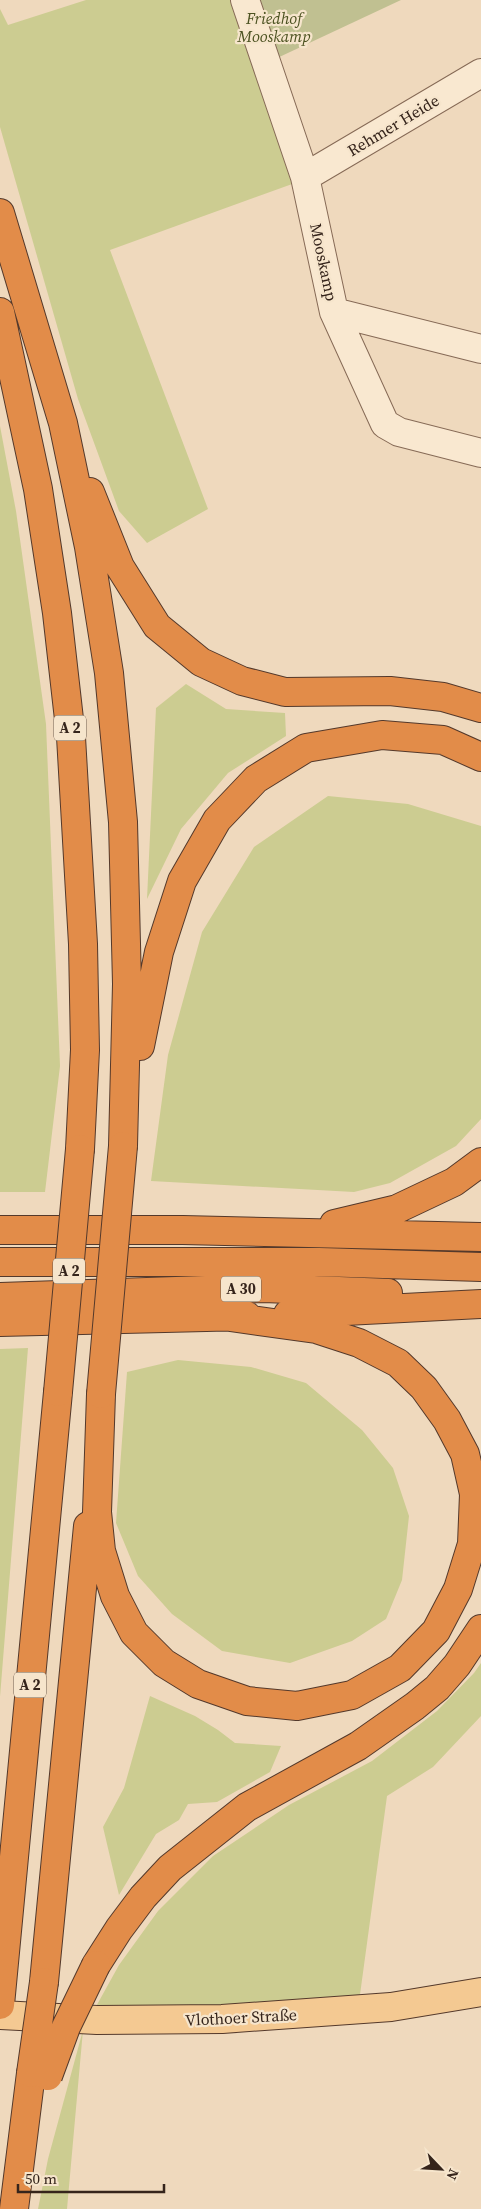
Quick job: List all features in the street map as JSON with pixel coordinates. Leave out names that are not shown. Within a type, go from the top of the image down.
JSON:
[{"type":"highway","points":[[0,213],[63,423],[89,547],[109,672],[123,822],[127,984],[123,1146],[44,1982],[39,2074],[14,2209]]},
{"type":"highway","name":"A 2","points":[[0,312],[38,489],[57,613],[71,737],[83,944],[85,1050],[80,1149],[0,2005]]},
{"type":"highway","points":[[63,423],[120,567],[157,626],[201,662],[242,681],[285,692],[390,691],[443,697],[481,708]]},
{"type":"highway","points":[[123,1146],[146,1009],[159,952],[182,881],[216,820],[256,779],[306,748],[382,735],[443,740],[481,757]]},
{"type":"highway","points":[[183,1230],[327,1226],[397,1209],[454,1182],[481,1162]]},
{"type":"highway","points":[[0,1230],[183,1230],[481,1237]]},
{"type":"highway","name":"A 30","points":[[0,1262],[320,1262],[481,1267]]},
{"type":"highway","name":"A 30","points":[[0,1297],[264,1288],[481,1296]]},
{"type":"highway","points":[[0,1322],[230,1317],[481,1304]]},
{"type":"highway","points":[[101,1394],[97,1512],[100,1551],[115,1596],[134,1632],[164,1663],[198,1684],[247,1702],[297,1706],[352,1695],[400,1668],[436,1631],[461,1580],[472,1544],[474,1494],[465,1454],[447,1420],[424,1388],[398,1363],[360,1343],[316,1330],[230,1317]]},
{"type":"highway","points":[[39,2074],[66,2027],[96,1965],[119,1929],[143,1897],[170,1868],[247,1807],[358,1746],[416,1706],[437,1688],[457,1665],[481,1629]]},
{"type":"main road","name":"Vlothoer Straße","points":[[0,2015],[96,2020],[222,2019],[391,2007],[481,1992]]},
{"type":"street","name":"Mooskamp","points":[[245,0],[305,177],[334,312],[385,424],[398,432],[481,453]]},
{"type":"street","name":"Rehmer Heide","points":[[305,177],[481,73]]},
{"type":"street","points":[[334,312],[481,349]]},
{"type":"green space","points":[[86,0],[236,0],[295,183],[110,250],[208,509],[147,543],[119,511],[78,399],[0,127],[0,9],[8,25]]},
{"type":"green space","name":"Friedhof Mooskamp","points":[[236,0],[401,0],[258,67]]},
{"type":"green space","points":[[0,426],[16,511],[46,724],[60,1066],[45,1192],[0,1192]]},
{"type":"green space","points":[[186,684],[226,709],[285,713],[286,736],[228,773],[181,829],[147,899],[156,708]]},
{"type":"green space","points":[[328,796],[408,804],[481,826],[481,1119],[456,1146],[390,1183],[354,1192],[151,1181],[168,1055],[202,932],[254,847]]},
{"type":"green space","points":[[28,1348],[0,1697],[0,1349]]},
{"type":"green space","points":[[178,1360],[251,1367],[306,1383],[362,1430],[393,1468],[409,1516],[402,1580],[386,1619],[352,1641],[290,1663],[222,1651],[172,1614],[138,1576],[116,1523],[127,1372]]},
{"type":"green space","points":[[481,1663],[481,1716],[433,1767],[387,1796],[356,2024],[251,2031],[83,2030],[119,1965],[158,1911],[213,1856],[289,1805],[372,1761],[437,1711],[474,1673]]},
{"type":"green space","points":[[150,1696],[195,1716],[235,1743],[281,1746],[270,1772],[217,1802],[188,1804],[179,1820],[156,1834],[119,1895],[103,1827],[124,1788]]},
{"type":"green space","points":[[83,2030],[67,2209],[38,2209],[48,2159]]}]
